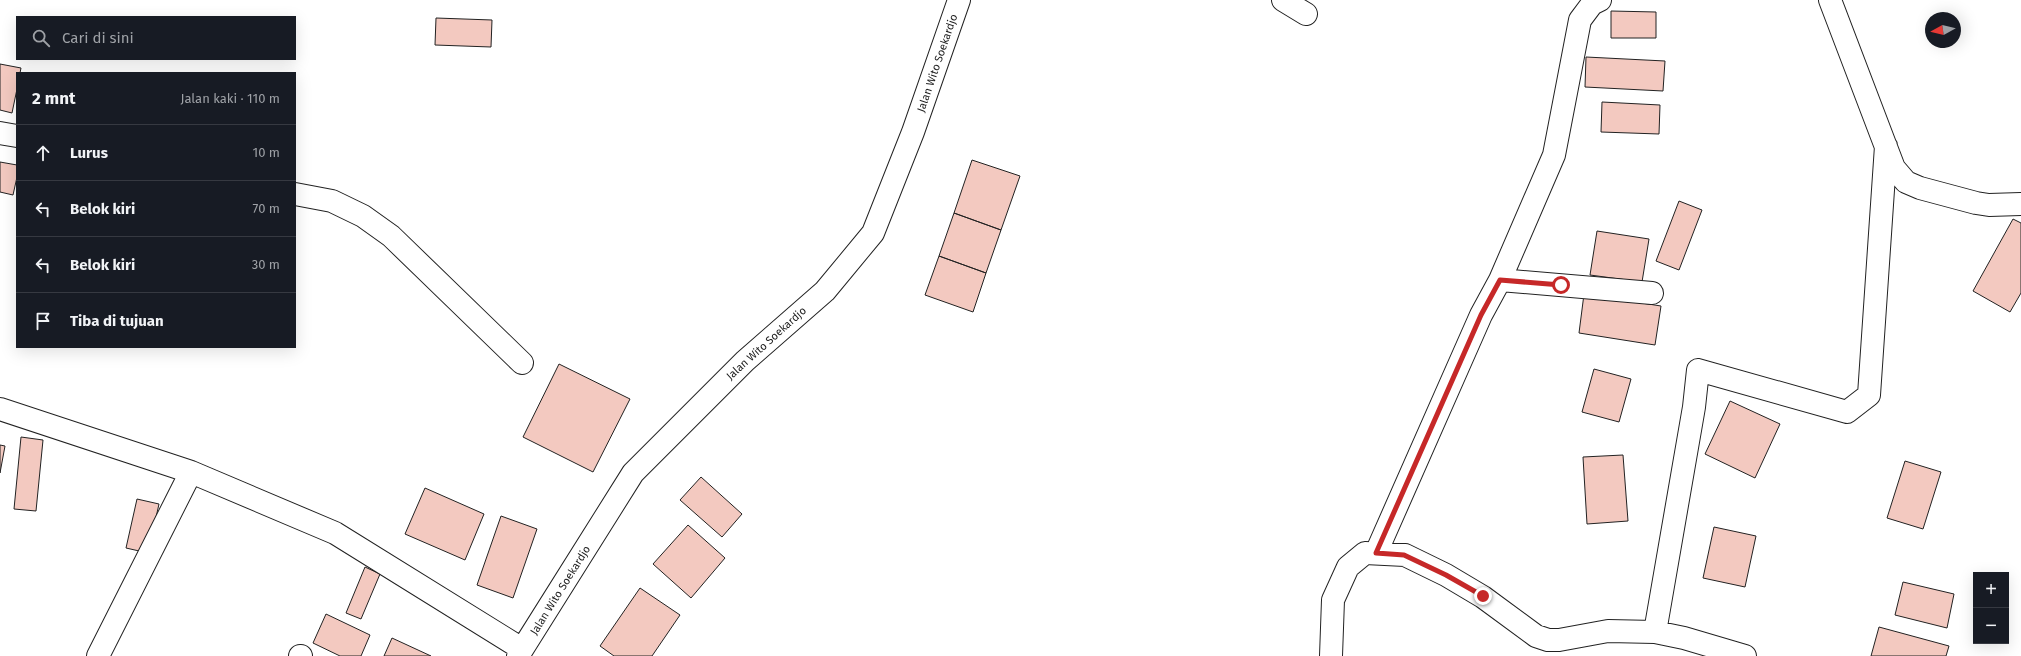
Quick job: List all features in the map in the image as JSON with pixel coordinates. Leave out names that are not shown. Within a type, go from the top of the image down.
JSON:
[{"type":"street","name":"Jalan Wito Soekardjo","points":[[520,652],[633,473],[745,361],[825,292],[873,233],[913,132],[959,0]]},
{"type":"street","points":[[1283,0],[1306,14]]},
{"type":"street","points":[[1376,553],[1481,315],[1500,280],[1554,155],[1580,20],[1592,4],[1600,0]]},
{"type":"street","points":[[1830,0],[1894,168],[1906,182],[1920,188],[1976,203],[1989,205],[2021,204]]},
{"type":"street","points":[[0,133],[16,136]]},
{"type":"street","points":[[1654,632],[1694,407],[1698,370],[1847,412],[1869,394],[1886,146]]},
{"type":"street","points":[[296,194],[332,201],[363,216],[391,236],[522,363]]},
{"type":"street","points":[[1500,280],[1652,293]]},
{"type":"street","points":[[0,409],[192,472],[335,533],[520,652]]},
{"type":"street","points":[[98,656],[192,472]]},
{"type":"street","points":[[1330,656],[1333,600],[1348,567],[1365,553],[1376,553],[1404,555],[1446,575],[1483,596],[1536,636],[1548,640],[1559,640],[1608,631],[1654,632],[1684,638],[1744,656]]},
{"type":"building","points":[[1611,11],[1656,12],[1656,38],[1611,38]]},
{"type":"building","points":[[436,18],[492,20],[491,47],[435,45]]},
{"type":"building","points":[[1586,57],[1665,61],[1663,91],[1585,87]]},
{"type":"building","points":[[0,64],[21,68],[20,72],[16,72],[16,94],[12,113],[0,110]]},
{"type":"building","points":[[1602,102],[1660,105],[1659,134],[1601,132]]},
{"type":"building","points":[[972,160],[1020,176],[1001,230],[954,213]]},
{"type":"building","points":[[0,162],[16,165],[16,182],[13,195],[0,192]]},
{"type":"building","points":[[1679,201],[1702,210],[1679,270],[1656,261]]},
{"type":"building","points":[[954,213],[1001,230],[986,273],[939,256]]},
{"type":"building","points":[[2013,219],[2021,223],[2021,293],[2010,312],[1973,291]]},
{"type":"building","points":[[1597,231],[1649,239],[1642,282],[1590,275]]},
{"type":"building","points":[[939,256],[986,273],[973,312],[925,295]]},
{"type":"building","points":[[1584,294],[1661,306],[1655,345],[1579,333]]},
{"type":"building","points":[[559,364],[630,399],[593,472],[523,437]]},
{"type":"building","points":[[1594,369],[1631,379],[1619,422],[1582,412]]},
{"type":"building","points":[[1730,401],[1780,424],[1755,478],[1705,454]]},
{"type":"building","points":[[21,437],[43,440],[36,511],[14,509]]},
{"type":"building","points":[[0,445],[5,446],[0,473]]},
{"type":"building","points":[[1623,455],[1628,521],[1587,524],[1583,457]]},
{"type":"building","points":[[1905,461],[1941,472],[1923,529],[1887,518]]},
{"type":"building","points":[[701,477],[742,514],[722,537],[680,500]]},
{"type":"building","points":[[425,488],[484,514],[465,560],[405,534]]},
{"type":"building","points":[[137,499],[159,504],[148,553],[126,548]]},
{"type":"building","points":[[501,516],[537,529],[513,598],[477,585]]},
{"type":"building","points":[[688,525],[725,558],[691,598],[653,564]]},
{"type":"building","points":[[1714,527],[1756,536],[1745,587],[1703,578]]},
{"type":"building","points":[[365,567],[380,574],[361,619],[346,613]]},
{"type":"building","points":[[1903,582],[1954,594],[1947,628],[1895,615]]},
{"type":"building","points":[[640,588],[680,615],[652,656],[614,656],[600,646]]},
{"type":"building","points":[[326,614],[370,635],[361,656],[340,656],[313,643]]},
{"type":"building","points":[[1879,627],[1949,646],[1946,656],[1871,656]]},
{"type":"building","points":[[392,638],[431,656],[384,656]]},
{"type":"route","points":[[1483,596],[1446,575],[1404,555],[1376,553],[1481,315],[1500,280],[1561,285]]}]
